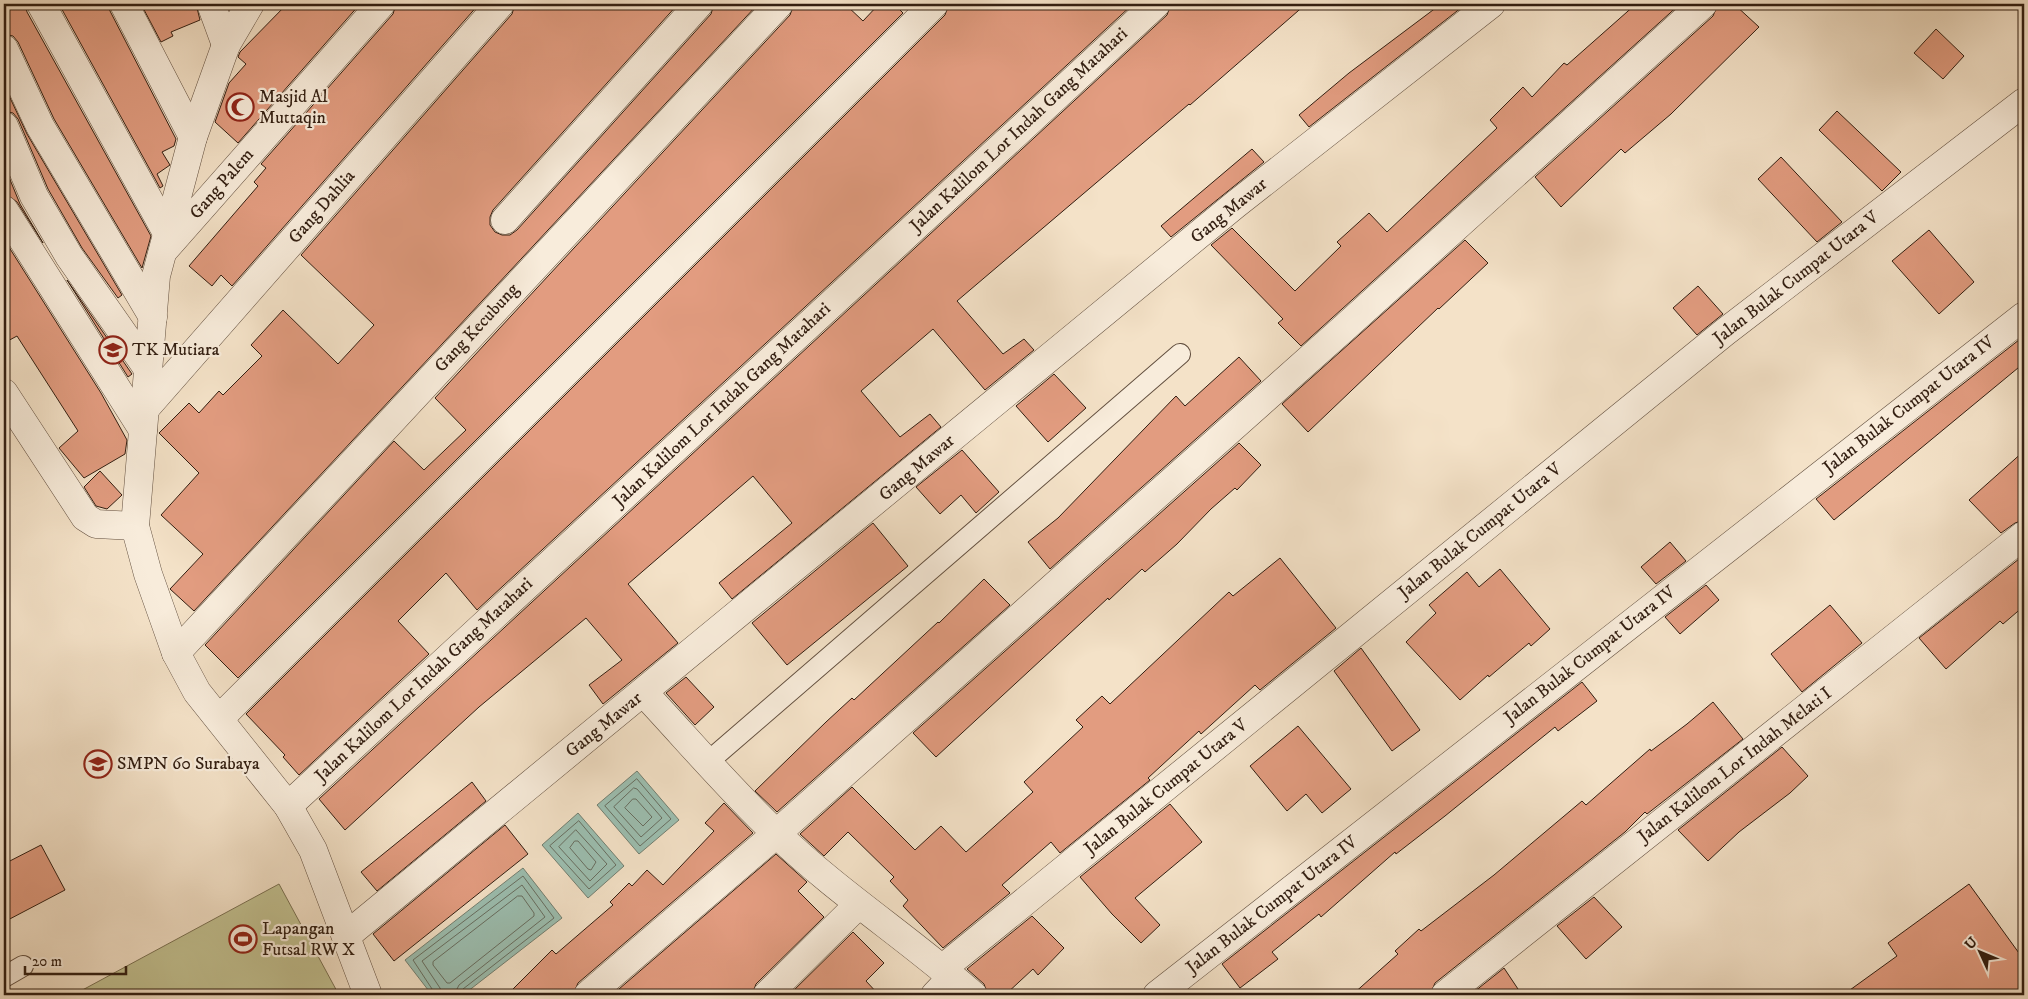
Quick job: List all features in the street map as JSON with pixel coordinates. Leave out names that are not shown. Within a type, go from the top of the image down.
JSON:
[{"type":"street","points":[[41,4],[165,242]]},
{"type":"street","points":[[124,4],[193,137]]},
{"type":"street","points":[[211,4],[226,45]]},
{"type":"street","points":[[250,4],[226,45],[193,137],[156,276],[135,526],[148,574],[176,653],[198,692],[288,806],[313,850],[368,995]]},
{"type":"street","name":"Gang Palem","points":[[165,242],[381,4]]},
{"type":"street","name":"Gang Dahlia","points":[[144,420],[500,4]]},
{"type":"street","points":[[505,220],[700,4]]},
{"type":"street","name":"Gang Kecubung","points":[[176,653],[779,4]]},
{"type":"street","points":[[220,718],[934,4]]},
{"type":"street","name":"Jalan Kalilom Lor Indah Gang Matahari","points":[[288,806],[1156,4]]},
{"type":"street","name":"Gang Mawar","points":[[346,936],[644,693],[1236,204],[1491,4]]},
{"type":"street","points":[[588,995],[776,834],[1343,329],[1703,4]]},
{"type":"street","points":[[4,49],[40,126],[153,317]]},
{"type":"street","name":"Jalan Bulak Cumpat Utara V","points":[[943,980],[1725,332],[2024,102]]},
{"type":"street","points":[[4,126],[34,196],[69,256],[148,369]]},
{"type":"street","points":[[4,210],[144,420]]},
{"type":"street","name":"Jalan Bulak Cumpat Utara IV","points":[[1170,991],[2024,316]]},
{"type":"street","points":[[4,393],[85,517],[96,524],[135,526]]},
{"type":"street","name":"Jalan Kalilom Lor Indah Melati I","points":[[1445,995],[2024,535]]},
{"type":"street","points":[[644,693],[776,834],[943,980],[973,995]]},
{"type":"street","points":[[767,995],[858,904]]},
{"type":"lane","points":[[709,761],[1180,354]]},
{"type":"lane","points":[[4,977],[23,966]]},
{"type":"shaded area","name":"Lapangan Futsal RW X","points":[[279,884],[339,995],[75,995],[75,994]]},
{"type":"water","points":[[637,771],[679,820],[639,854],[597,805]]},
{"type":"water","points":[[578,813],[624,866],[588,898],[542,845]]},
{"type":"water","points":[[523,868],[562,918],[463,995],[432,995],[405,960]]},
{"type":"building","points":[[4,4],[25,4],[27,12],[151,236],[142,268],[54,119],[18,42],[13,36],[4,34]]},
{"type":"building","points":[[59,4],[108,4],[176,139],[174,146],[162,152],[170,165],[157,174],[163,186],[160,188]]},
{"type":"building","points":[[141,4],[196,4],[200,20],[171,32],[173,36],[161,42]]},
{"type":"building","points":[[287,4],[360,4],[238,143],[215,122],[229,83],[246,64],[238,57],[240,52]]},
{"type":"building","points":[[396,4],[479,4],[232,286],[221,275],[212,286],[189,266],[258,186],[254,182],[266,168],[261,164],[393,14]]},
{"type":"building","points":[[515,4],[678,4],[493,210],[490,217],[490,225],[495,232],[502,235],[510,235],[517,230],[711,14],[714,4],[758,4],[194,611],[170,589],[203,554],[161,515],[199,473],[159,433],[189,403],[199,413],[219,391],[223,395],[262,356],[251,345],[283,310],[338,364],[374,325],[301,255],[512,14]]},
{"type":"building","points":[[794,4],[845,4],[863,21],[879,4],[894,4],[903,13],[238,678],[205,645],[394,441],[424,470],[466,430],[435,398],[790,15]]},
{"type":"building","points":[[949,4],[1133,4],[477,610],[446,573],[398,621],[429,654],[299,775],[283,757],[285,755],[246,714],[945,15]]},
{"type":"building","points":[[1171,4],[1306,4],[1190,105],[957,301],[1003,354],[1024,339],[1034,350],[985,390],[933,329],[861,391],[900,437],[930,414],[941,427],[732,599],[719,583],[792,523],[753,476],[628,584],[678,643],[603,704],[589,685],[622,660],[586,618],[479,707],[345,830],[319,799],[1167,15]]},
{"type":"building","points":[[1441,4],[1466,4],[1309,127],[1299,115],[1349,73]]},
{"type":"building","points":[[1636,4],[1680,4],[1301,346],[1278,323],[1283,319],[1211,245],[1232,228],[1295,291],[1341,246],[1337,242],[1369,213],[1387,232],[1497,128],[1490,120],[1523,87],[1532,97],[1564,63],[1567,65]]},
{"type":"building","points":[[1718,4],[1734,4],[1759,27],[1671,114],[1625,153],[1621,149],[1561,207],[1535,177],[1713,16]]},
{"type":"building","points":[[1936,29],[1964,56],[1943,79],[1914,53]]},
{"type":"building","points":[[4,85],[27,134],[122,295],[118,298],[82,248],[48,189],[18,119],[13,113],[4,111]]},
{"type":"building","points":[[1837,111],[1901,172],[1882,191],[1819,130]]},
{"type":"building","points":[[1252,149],[1264,162],[1171,237],[1161,226]]},
{"type":"building","points":[[1781,157],[1842,222],[1817,242],[1758,179]]},
{"type":"building","points":[[4,165],[20,204],[43,243],[17,202],[7,195],[4,189]]},
{"type":"building","points":[[1929,230],[1974,282],[1939,314],[1892,261]]},
{"type":"building","points":[[1465,240],[1488,263],[1308,432],[1282,404]]},
{"type":"building","points":[[7,244],[101,393],[127,440],[125,454],[84,478],[59,448],[78,431],[17,336],[4,343],[4,245]]},
{"type":"building","points":[[67,280],[132,374],[128,377]]},
{"type":"building","points":[[1698,286],[1723,314],[1697,335],[1673,308]]},
{"type":"building","points":[[2024,336],[2024,363],[1834,520],[1816,499]]},
{"type":"building","points":[[1239,357],[1261,381],[1050,569],[1028,542],[1058,518],[1176,396],[1185,406]]},
{"type":"building","points":[[1054,374],[1086,408],[1048,442],[1016,406]]},
{"type":"building","points":[[1239,443],[1261,465],[1237,490],[1235,488],[1211,509],[1177,544],[1145,572],[1142,569],[1109,600],[1108,598],[936,757],[913,733]]},
{"type":"building","points":[[962,450],[999,492],[976,513],[961,495],[940,514],[916,487]]},
{"type":"building","points":[[2024,451],[2024,520],[2015,523],[2001,533],[1969,500]]},
{"type":"building","points":[[100,471],[122,495],[107,509],[96,506],[84,487]]},
{"type":"building","points":[[873,523],[908,566],[787,665],[752,623]]},
{"type":"building","points":[[1670,542],[1686,561],[1656,584],[1641,567]]},
{"type":"building","points":[[2024,555],[2024,606],[2003,624],[2000,621],[1946,669],[1919,638]]},
{"type":"building","points":[[1280,558],[1336,628],[1260,690],[1255,685],[1201,734],[1199,731],[1148,778],[1150,780],[1060,853],[1051,842],[1002,885],[1010,893],[943,948],[903,906],[908,900],[890,881],[894,877],[848,832],[824,856],[800,834],[852,787],[915,850],[941,826],[966,852],[1033,792],[1024,782],[1083,727],[1076,720],[1102,696],[1110,704],[1229,592],[1233,596]]},
{"type":"building","points":[[1500,569],[1550,629],[1531,646],[1529,643],[1489,677],[1488,675],[1460,700],[1406,642],[1436,613],[1429,605],[1467,572],[1479,587]]},
{"type":"building","points":[[984,579],[1010,605],[777,812],[755,791],[826,722],[852,698],[854,700],[939,623]]},
{"type":"building","points":[[1706,585],[1719,600],[1680,634],[1665,617]]},
{"type":"building","points":[[1830,605],[1862,643],[1802,692],[1771,654]]},
{"type":"building","points":[[1361,648],[1420,730],[1392,751],[1334,671]]},
{"type":"building","points":[[686,677],[714,707],[695,725],[666,693]]},
{"type":"building","points":[[1582,682],[1597,701],[1558,731],[1555,727],[1445,816],[1396,854],[1395,852],[1321,917],[1319,914],[1272,952],[1278,959],[1240,988],[1222,964]]},
{"type":"building","points":[[1713,702],[1743,739],[1647,814],[1645,812],[1625,832],[1435,983],[1430,995],[1352,995],[1398,954],[1395,951],[1419,929],[1421,931],[1494,875],[1582,801],[1586,805],[1650,749],[1651,751]]},
{"type":"building","points":[[1298,726],[1351,789],[1322,813],[1306,794],[1287,811],[1250,766]]},
{"type":"building","points":[[1782,747],[1808,776],[1790,793],[1739,832],[1708,861],[1678,830]]},
{"type":"building","points":[[472,782],[486,801],[377,891],[361,872]]},
{"type":"building","points":[[724,803],[753,833],[578,983],[573,995],[507,995],[552,950],[556,954],[613,905],[610,902],[629,883],[632,886],[647,870],[663,885],[714,831],[705,823]]},
{"type":"building","points":[[1170,804],[1202,842],[1135,898],[1160,925],[1141,943],[1112,914],[1080,877]]},
{"type":"building","points":[[505,825],[528,854],[394,961],[373,934]]},
{"type":"building","points":[[41,845],[65,890],[4,922],[4,864]]},
{"type":"building","points":[[776,854],[807,882],[798,891],[824,917],[756,984],[752,995],[612,995]]},
{"type":"building","points":[[1969,884],[2024,960],[2024,995],[1843,995],[1897,956],[1888,943]]},
{"type":"building","points":[[1594,897],[1622,927],[1586,959],[1557,926]]},
{"type":"building","points":[[1032,916],[1064,948],[1038,975],[1033,969],[1005,995],[988,995],[984,984],[967,969]]},
{"type":"building","points":[[853,932],[884,963],[866,981],[879,995],[789,995]]},
{"type":"building","points":[[1504,968],[1522,995],[1470,995]]},
{"type":"place","name":"Masjid Al Muttaqin","points":[[240,107]]},
{"type":"place","name":"TK Mutiara","points":[[113,350]]},
{"type":"place","name":"SMPN 60 Surabaya","points":[[98,764]]},
{"type":"place","name":"Lapangan Futsal RW X","points":[[243,939]]}]
